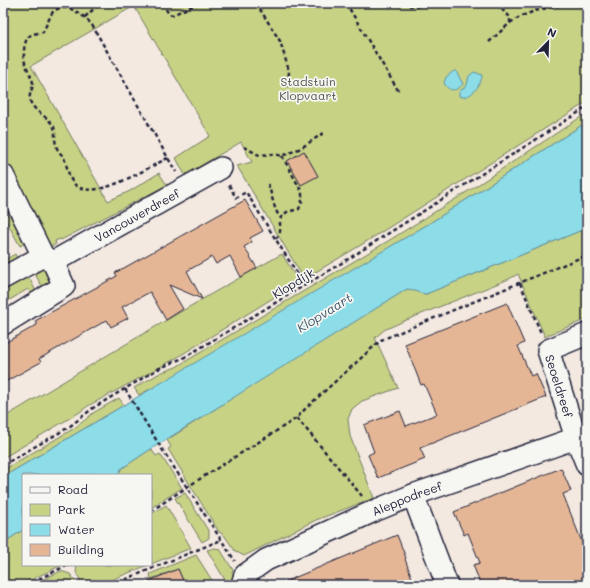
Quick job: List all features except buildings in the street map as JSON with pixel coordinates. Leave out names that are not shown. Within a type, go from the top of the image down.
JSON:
[{"type":"street","name":"Vancouverdreef","points":[[3,278],[48,259],[221,168]]},
{"type":"street","points":[[3,175],[64,286],[3,324]]},
{"type":"street","name":"Seoeldreef","points":[[587,334],[548,350],[576,438],[587,465]]},
{"type":"street","name":"Aleppodreef","points":[[244,580],[266,560],[374,511],[413,495],[576,438]]},
{"type":"street","points":[[413,495],[447,585]]},
{"type":"path","points":[[85,17],[100,3]]},
{"type":"path","points":[[162,3],[169,14],[172,14],[199,3]]},
{"type":"path","points":[[256,3],[280,41],[289,71],[288,87]]},
{"type":"path","points":[[346,3],[399,92]]},
{"type":"path","points":[[402,3],[414,7],[428,3]]},
{"type":"path","points":[[496,3],[510,17],[510,23]]},
{"type":"path","points":[[489,42],[510,23],[521,16],[566,3]]},
{"type":"path","points":[[168,158],[106,188],[84,190],[72,183],[63,156],[57,149],[54,128],[30,101],[30,93],[33,85],[25,62],[26,40],[31,35],[43,32],[52,13],[59,8],[66,8],[85,17],[98,34],[185,188]]},
{"type":"path","name":"Klopdijk","points":[[3,465],[69,427],[93,408],[125,389],[158,370],[185,357],[305,286],[587,106]]},
{"type":"path","points":[[244,147],[258,155],[274,154],[282,156],[301,148],[325,132]]},
{"type":"path","points":[[281,218],[287,212],[299,209],[302,196],[282,156]]},
{"type":"path","points":[[221,168],[236,198],[246,192],[305,286]]},
{"type":"path","points":[[268,184],[276,211],[281,218],[280,232],[276,239]]},
{"type":"path","points":[[152,510],[297,418],[381,340],[587,255]]},
{"type":"path","points":[[520,283],[548,350]]},
{"type":"path","points":[[125,389],[221,540],[244,580]]},
{"type":"path","points":[[297,418],[374,511]]},
{"type":"path","points":[[112,585],[221,540]]},
{"type":"path","points":[[26,585],[66,566]]},
{"type":"green space","name":"Stadstuin Klopvaart","points":[[3,3],[587,3],[587,102],[361,245],[304,279],[237,166],[252,162],[241,142],[185,175],[176,158],[210,136],[134,6],[31,66],[108,201],[130,191],[159,173],[167,185],[61,240],[55,241],[56,244],[51,247],[3,157]]},
{"type":"green space","points":[[587,113],[587,122],[430,223],[179,374],[139,395],[134,388],[160,373],[176,367],[388,241],[473,188]]},
{"type":"green space","points":[[14,211],[30,241],[20,246],[4,217]]},
{"type":"green space","points":[[587,228],[587,319],[545,337],[518,274],[384,330],[375,338],[398,388],[362,401],[352,409],[348,419],[350,436],[374,498],[316,520],[244,556],[235,551],[224,535],[219,532],[168,449],[171,447],[167,440],[407,289],[426,294]]},
{"type":"green space","points":[[15,254],[19,261],[3,270],[3,261]]},
{"type":"green space","points":[[282,254],[299,282],[173,360],[88,406],[3,458],[3,418],[107,355]]},
{"type":"green space","points":[[40,266],[45,269],[52,282],[46,293],[32,269]]},
{"type":"green space","points":[[26,272],[39,297],[35,300],[28,289],[3,304],[3,285]]},
{"type":"green space","points":[[119,398],[124,405],[3,477],[3,470],[73,429],[93,413]]},
{"type":"green space","points":[[151,449],[156,456],[160,454],[182,488],[152,507],[152,474],[118,474],[121,469]]},
{"type":"green space","points":[[185,493],[209,532],[209,538],[202,542],[175,498]]},
{"type":"green space","points":[[166,505],[191,548],[152,564],[152,513]]},
{"type":"green space","points":[[22,531],[22,566],[60,566],[20,585],[3,585],[3,543]]},
{"type":"green space","points":[[215,548],[220,549],[233,570],[232,572],[238,585],[228,585],[207,550]]},
{"type":"green space","points":[[196,555],[215,585],[185,585],[178,569],[151,579],[150,574]]},
{"type":"green space","points":[[77,566],[146,566],[99,585],[83,585],[76,572]]},
{"type":"green space","points":[[61,571],[70,574],[78,585],[31,585]]},
{"type":"water","points":[[456,71],[463,84],[456,89],[451,90],[444,83],[446,77]]},
{"type":"water","points":[[474,72],[482,75],[478,87],[467,96],[459,96],[459,92],[467,85],[469,76]]},
{"type":"water","name":"Klopvaart","points":[[587,122],[587,228],[426,294],[407,289],[151,449],[121,469],[118,474],[22,474],[22,531],[3,543],[3,477],[430,223]]}]
